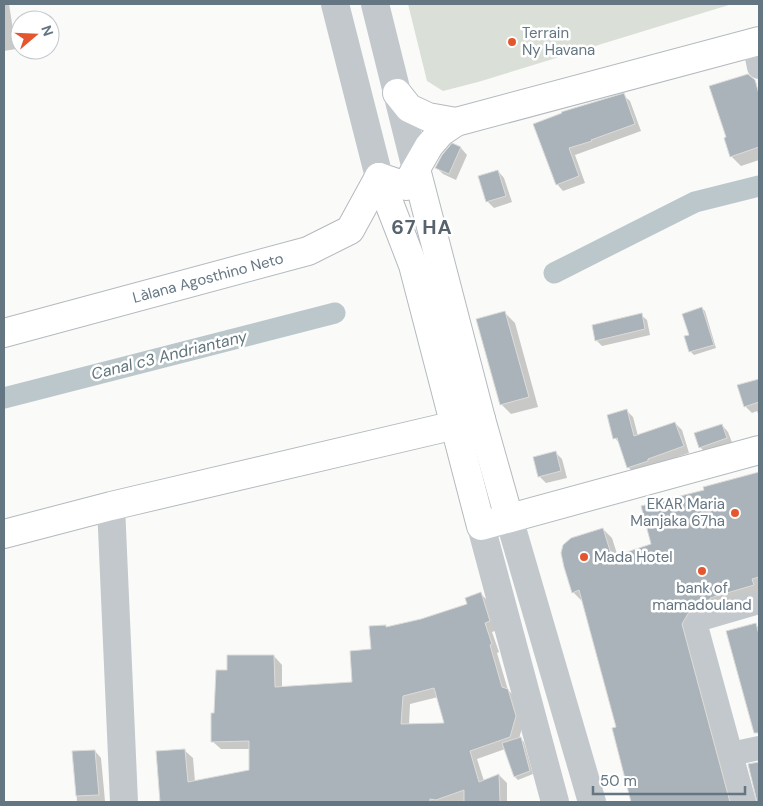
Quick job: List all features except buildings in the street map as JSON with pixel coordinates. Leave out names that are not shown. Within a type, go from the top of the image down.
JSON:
[{"type":"main road","points":[[380,177],[406,186],[429,146],[441,132],[456,122],[758,50]]},
{"type":"main road","points":[[397,93],[409,108],[428,117],[456,122]]},
{"type":"main road","points":[[416,169],[481,419],[509,518]]},
{"type":"main road","points":[[380,177],[413,265],[481,526],[759,450]]},
{"type":"main road","name":"Làlana Agosthino Neto","points":[[4,333],[308,251],[350,230],[380,177]]},
{"type":"main road","points":[[4,534],[111,506],[481,419]]},
{"type":"street","points":[[335,4],[380,177]]},
{"type":"street","points":[[374,4],[416,169]]},
{"type":"street","points":[[111,506],[124,802]]},
{"type":"street","points":[[509,518],[592,802]]},
{"type":"street","points":[[481,526],[556,802]]},
{"type":"street","points":[[744,802],[696,626],[704,618],[759,602]]},
{"type":"street","points":[[731,754],[759,748]]},
{"type":"shaded area","name":"Terrain Ny Havana","points":[[408,4],[732,4],[443,91],[427,81]]},
{"type":"waterway","points":[[554,273],[695,202],[759,186]]},
{"type":"waterway","name":"Canal c3 Andriantany","points":[[4,398],[335,313]]},
{"type":"place","name":"Terrain Ny Havana","points":[[512,42]]},
{"type":"place","name":"EKAR Maria Manjaka 67ha","points":[[735,513]]},
{"type":"place","name":"Mada Hotel","points":[[584,557]]},
{"type":"place","name":"bank of mamadouland","points":[[702,571]]},
{"type":"district","name":"67 HA","points":[[422,227]]}]
